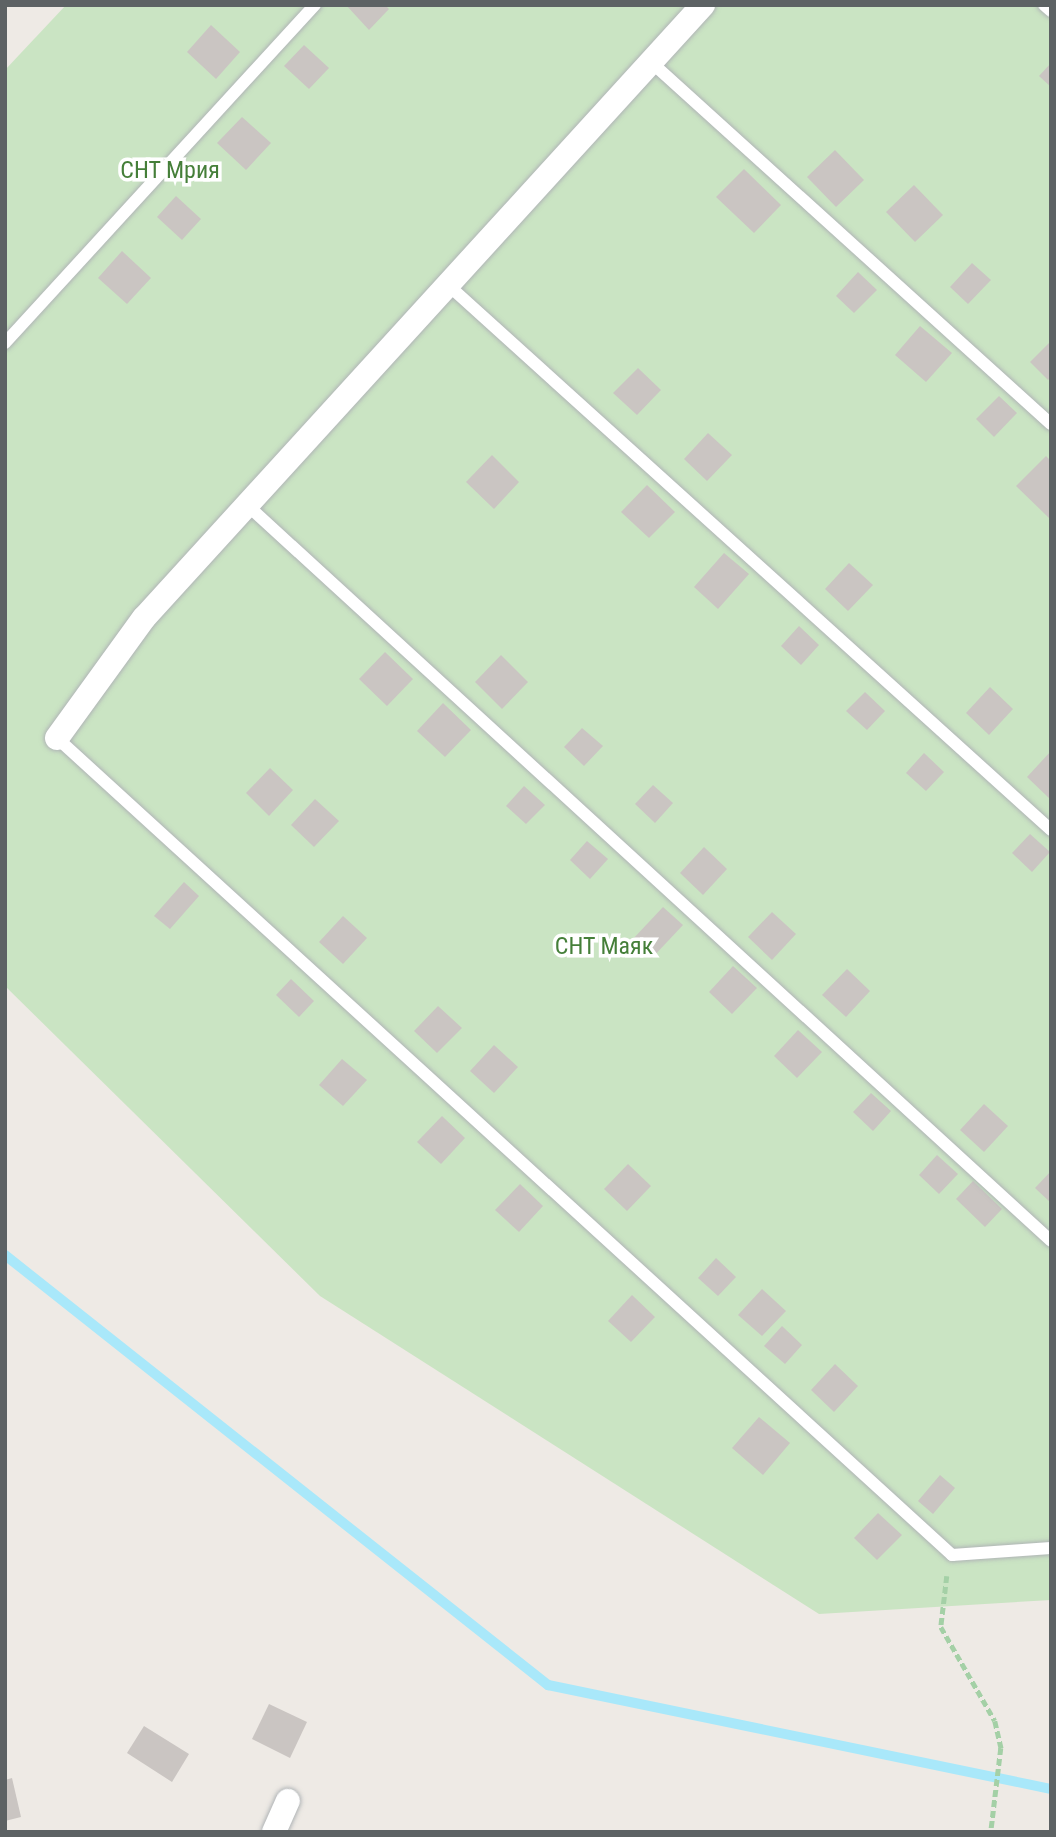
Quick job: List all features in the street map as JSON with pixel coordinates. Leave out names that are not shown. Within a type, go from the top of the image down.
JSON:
[{"type":"street","points":[[57,738],[144,618],[703,5]]},
{"type":"street","points":[[274,1832],[288,1801]]},
{"type":"lane","points":[[5,343],[315,5]]},
{"type":"lane","points":[[1044,5],[1051,11]]},
{"type":"lane","points":[[651,62],[1051,424]]},
{"type":"lane","points":[[447,284],[1051,830]]},
{"type":"lane","points":[[246,504],[1051,1241]]},
{"type":"lane","points":[[57,738],[952,1555],[1051,1548]]},
{"type":"path","points":[[952,1555],[941,1627],[995,1721],[1001,1748],[991,1832]]},
{"type":"green space","name":"СНТ Маяк","points":[[66,5],[1051,5],[1051,1600],[819,1614],[320,1296],[5,986],[5,70]]},
{"type":"building","points":[[346,5],[385,5],[389,9],[369,30]]},
{"type":"building","points":[[211,25],[240,52],[216,79],[187,52]]},
{"type":"building","points":[[304,45],[329,68],[309,89],[284,66]]},
{"type":"building","points":[[1051,63],[1051,87],[1039,76]]},
{"type":"building","points":[[242,117],[271,143],[246,170],[217,143]]},
{"type":"building","points":[[835,150],[864,180],[836,207],[807,177]]},
{"type":"building","points":[[744,169],[781,205],[754,233],[716,197]]},
{"type":"building","points":[[914,185],[943,215],[915,242],[886,212]]},
{"type":"building","points":[[176,196],[201,219],[182,240],[157,217]]},
{"type":"building","points":[[122,251],[151,278],[127,304],[98,278]]},
{"type":"building","points":[[972,263],[991,280],[968,304],[950,287]]},
{"type":"building","points":[[858,272],[877,290],[854,313],[836,296]]},
{"type":"building","points":[[920,326],[952,353],[926,382],[895,355]]},
{"type":"building","points":[[1051,341],[1051,377],[1048,380],[1030,362]]},
{"type":"building","points":[[638,368],[661,390],[637,415],[613,393]]},
{"type":"building","points":[[999,396],[1017,413],[994,437],[976,419]]},
{"type":"building","points":[[708,433],[732,455],[707,481],[684,459]]},
{"type":"building","points":[[492,455],[519,482],[494,509],[466,482]]},
{"type":"building","points":[[1046,456],[1051,461],[1049,518],[1016,486]]},
{"type":"building","points":[[647,485],[675,512],[649,538],[621,512]]},
{"type":"building","points":[[724,553],[749,574],[718,609],[694,587]]},
{"type":"building","points":[[849,563],[873,585],[848,611],[825,589]]},
{"type":"building","points":[[799,626],[819,645],[801,665],[781,646]]},
{"type":"building","points":[[385,652],[413,679],[387,706],[359,679]]},
{"type":"building","points":[[501,655],[528,682],[502,709],[475,682]]},
{"type":"building","points":[[990,687],[1013,709],[989,735],[966,713]]},
{"type":"building","points":[[865,692],[885,711],[867,730],[846,711]]},
{"type":"building","points":[[443,703],[471,730],[445,757],[417,731]]},
{"type":"building","points":[[582,728],[603,746],[584,766],[564,747]]},
{"type":"building","points":[[1051,751],[1051,800],[1027,777]]},
{"type":"building","points":[[924,753],[944,772],[926,791],[906,773]]},
{"type":"building","points":[[270,768],[293,790],[269,816],[246,793]]},
{"type":"building","points":[[653,785],[673,803],[655,823],[635,804]]},
{"type":"building","points":[[524,786],[545,805],[526,824],[506,806]]},
{"type":"building","points":[[315,799],[339,821],[314,847],[291,825]]},
{"type":"building","points":[[1030,834],[1050,852],[1032,872],[1012,853]]},
{"type":"building","points":[[587,841],[608,859],[590,879],[570,860]]},
{"type":"building","points":[[704,847],[727,869],[703,895],[680,873]]},
{"type":"building","points":[[184,882],[199,896],[170,929],[154,916]]},
{"type":"building","points":[[663,907],[683,925],[652,958],[632,940]]},
{"type":"building","points":[[772,912],[796,934],[772,960],[748,937]]},
{"type":"building","points":[[343,916],[367,938],[343,964],[319,942]]},
{"type":"building","points":[[733,966],[757,988],[732,1014],[709,992]]},
{"type":"building","points":[[847,969],[870,991],[846,1017],[822,995]]},
{"type":"building","points":[[291,979],[314,1001],[299,1017],[276,995]]},
{"type":"building","points":[[438,1006],[462,1028],[437,1053],[414,1031]]},
{"type":"building","points":[[798,1030],[822,1052],[797,1078],[774,1056]]},
{"type":"building","points":[[494,1045],[518,1067],[494,1093],[470,1071]]},
{"type":"building","points":[[342,1059],[367,1080],[343,1106],[319,1085]]},
{"type":"building","points":[[871,1093],[891,1111],[873,1131],[853,1112]]},
{"type":"building","points":[[984,1104],[1008,1126],[984,1152],[960,1130]]},
{"type":"building","points":[[442,1116],[465,1138],[441,1164],[417,1142]]},
{"type":"building","points":[[937,1155],[958,1174],[939,1194],[919,1175]]},
{"type":"building","points":[[628,1164],[651,1186],[627,1211],[604,1189]]},
{"type":"building","points":[[1051,1171],[1051,1203],[1035,1188]]},
{"type":"building","points":[[973,1181],[1002,1209],[985,1227],[956,1199]]},
{"type":"building","points":[[520,1184],[543,1206],[519,1232],[495,1210]]},
{"type":"building","points":[[716,1258],[736,1277],[718,1296],[698,1278]]},
{"type":"building","points":[[762,1289],[786,1311],[762,1336],[738,1315]]},
{"type":"building","points":[[632,1295],[655,1317],[631,1342],[608,1321]]},
{"type":"building","points":[[782,1326],[802,1345],[785,1364],[764,1346]]},
{"type":"building","points":[[835,1364],[858,1386],[834,1412],[811,1390]]},
{"type":"building","points":[[759,1417],[790,1443],[763,1475],[732,1448]]},
{"type":"building","points":[[940,1475],[955,1488],[933,1514],[918,1501]]},
{"type":"building","points":[[878,1513],[902,1535],[877,1560],[854,1538]]},
{"type":"building","points":[[269,1704],[307,1722],[290,1758],[252,1739]]},
{"type":"building","points":[[144,1726],[189,1754],[172,1782],[127,1753]]},
{"type":"building","points":[[12,1778],[21,1817],[5,1821],[5,1780]]},
{"type":"waterway","points":[[5,1255],[548,1685],[1051,1789]]},
{"type":"park label","name":"СНТ Мрия","points":[[170,171]]}]
